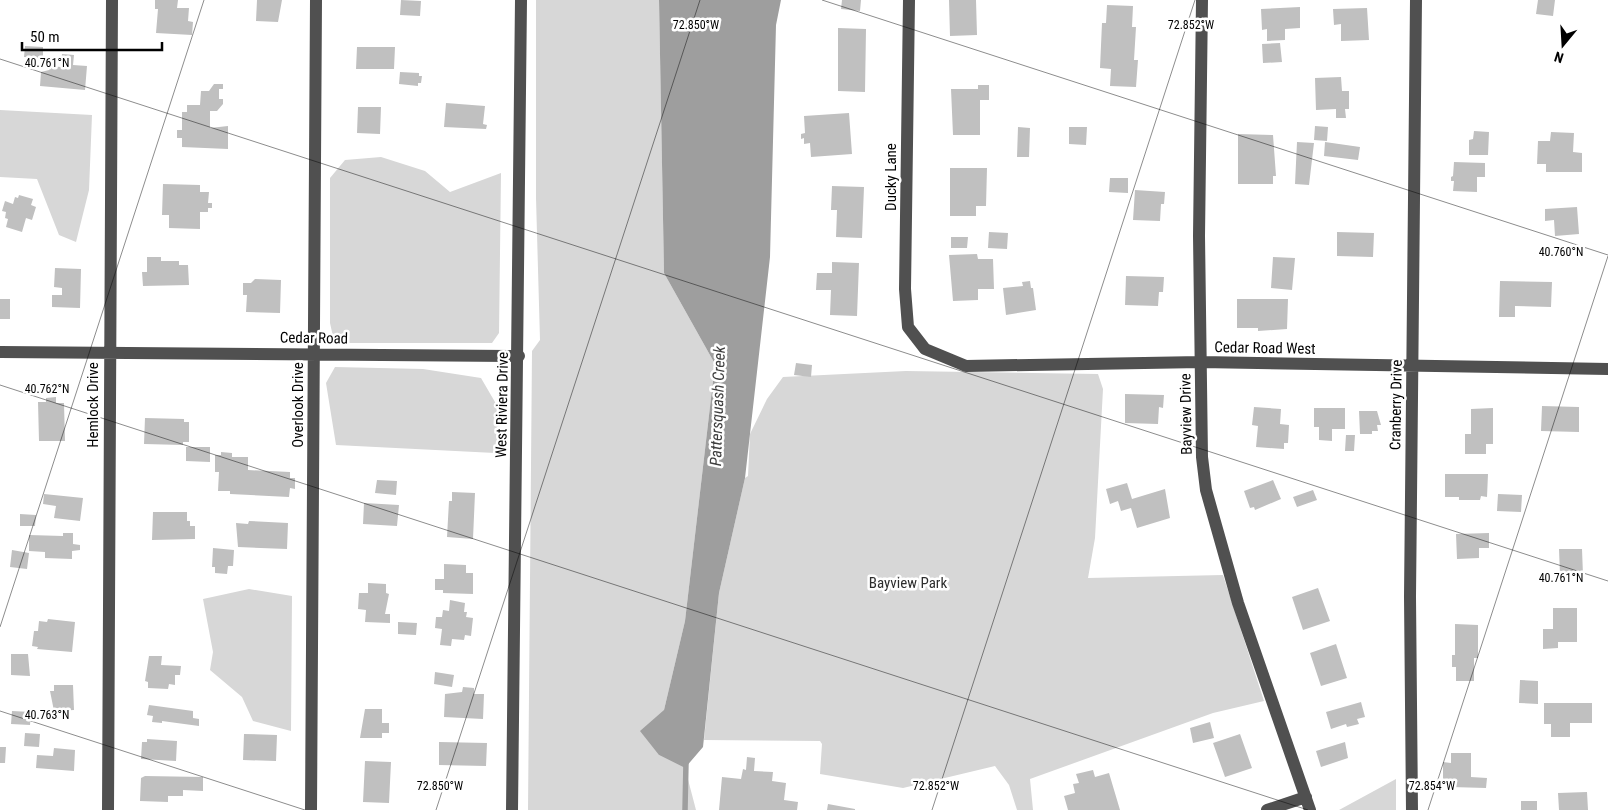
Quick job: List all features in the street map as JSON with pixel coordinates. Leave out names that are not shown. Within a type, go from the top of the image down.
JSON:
[{"type":"street","name":"Hemlock Drive","points":[[108,810],[112,0]]},
{"type":"street","name":"Overlook Drive","points":[[311,810],[316,0]]},
{"type":"street","name":"West Riviera Drive","points":[[512,810],[519,356],[521,0]]},
{"type":"street","name":"Ducky Lane","points":[[909,0],[905,289],[908,327],[925,349]]},
{"type":"street","name":"Bayview Drive","points":[[1202,0],[1199,236],[1202,457],[1206,490],[1238,603],[1310,810]]},
{"type":"street","name":"Cranberry Drive","points":[[1412,810],[1410,597],[1416,0]]},
{"type":"street","name":"Cedar Road West","points":[[925,349],[966,366],[1201,362],[1608,369]]},
{"type":"street","name":"Cedar Road","points":[[0,352],[519,356]]},
{"type":"street","points":[[1267,810],[1306,797]]},
{"type":"green space","points":[[536,0],[659,0],[664,273],[715,364],[685,621],[664,710],[659,755],[685,768],[696,810],[528,810],[532,351],[540,340],[536,198]]},
{"type":"green space","points":[[0,110],[92,115],[89,190],[76,242],[59,235],[37,179],[0,177]]},
{"type":"green space","points":[[381,157],[425,171],[450,192],[501,173],[499,333],[492,343],[344,343],[334,341],[330,323],[330,178],[345,160]]},
{"type":"green space","points":[[335,367],[423,369],[481,378],[502,414],[495,453],[336,445],[326,383]]},
{"type":"green space","name":"Bayview Park","points":[[906,371],[1098,374],[1103,389],[1095,538],[1088,578],[1223,575],[1264,701],[1213,713],[1030,779],[1033,810],[1017,810],[1009,785],[995,766],[903,788],[820,774],[822,744],[820,741],[704,740],[719,593],[745,478],[748,476],[750,434],[767,399],[783,377]]},
{"type":"green space","points":[[249,589],[292,596],[291,731],[253,721],[242,697],[210,670],[213,652],[203,599]]},
{"type":"green space","points":[[1396,779],[1396,810],[1339,810]]},
{"type":"water","points":[[659,0],[781,0],[776,25],[770,257],[745,478],[719,593],[703,747],[685,768],[659,755],[640,731],[664,710],[685,621],[715,364],[664,273]]},
{"type":"building","points":[[155,0],[178,0],[177,8],[189,8],[188,21],[193,22],[192,35],[156,33],[158,9],[155,9]]},
{"type":"building","points":[[257,0],[282,0],[278,22],[256,21]]},
{"type":"building","points":[[401,0],[421,1],[420,16],[400,15]]},
{"type":"building","points":[[842,0],[861,0],[860,11],[841,9]]},
{"type":"building","points":[[949,0],[976,0],[977,35],[950,36]]},
{"type":"building","points":[[1538,0],[1555,0],[1553,16],[1536,14]]},
{"type":"building","points":[[1107,5],[1133,6],[1132,27],[1136,27],[1134,60],[1138,60],[1136,87],[1110,86],[1111,69],[1100,68],[1102,23],[1106,23]]},
{"type":"building","points":[[1300,7],[1300,28],[1285,29],[1285,40],[1267,41],[1267,29],[1262,30],[1261,9]]},
{"type":"building","points":[[1367,8],[1369,40],[1341,41],[1341,24],[1334,25],[1333,9]]},
{"type":"building","points":[[838,28],[866,29],[865,92],[838,91]]},
{"type":"building","points":[[1280,43],[1282,62],[1263,63],[1262,44]]},
{"type":"building","points":[[25,46],[43,47],[43,58],[24,57]]},
{"type":"building","points":[[357,47],[395,47],[394,69],[356,69]]},
{"type":"building","points":[[62,54],[74,55],[73,65],[87,66],[85,90],[40,86],[41,72],[49,70],[49,66],[61,67]]},
{"type":"building","points":[[400,72],[419,73],[419,76],[422,76],[421,83],[418,83],[418,86],[399,84]]},
{"type":"building","points":[[1341,77],[1342,91],[1349,91],[1349,109],[1345,109],[1346,118],[1336,118],[1336,109],[1316,110],[1315,78]]},
{"type":"building","points":[[214,84],[223,84],[223,89],[219,89],[219,99],[223,99],[223,104],[217,111],[210,111],[210,128],[228,126],[228,149],[182,147],[182,138],[177,138],[177,130],[182,130],[182,112],[187,112],[187,105],[200,105],[201,91],[209,91]]},
{"type":"building","points":[[978,85],[989,85],[989,100],[980,100],[980,135],[953,135],[951,89],[978,89]]},
{"type":"building","points":[[446,103],[485,106],[483,124],[487,125],[486,129],[444,127]]},
{"type":"building","points":[[358,107],[381,107],[380,134],[357,133]]},
{"type":"building","points":[[849,113],[852,154],[811,157],[810,143],[804,144],[804,138],[801,139],[801,134],[805,133],[804,116]]},
{"type":"building","points":[[1315,126],[1328,127],[1327,141],[1314,140]]},
{"type":"building","points":[[1018,127],[1030,128],[1029,157],[1017,157]]},
{"type":"building","points":[[1069,127],[1087,127],[1086,145],[1069,144]]},
{"type":"building","points":[[1474,131],[1489,132],[1488,155],[1469,155],[1469,140],[1473,139]]},
{"type":"building","points":[[1551,132],[1574,133],[1573,152],[1582,153],[1582,172],[1546,172],[1546,164],[1537,164],[1538,141],[1550,141]]},
{"type":"building","points":[[1238,134],[1273,135],[1276,176],[1273,176],[1273,184],[1238,184]]},
{"type":"building","points":[[1297,142],[1314,143],[1309,185],[1295,184]]},
{"type":"building","points":[[1325,142],[1360,147],[1358,160],[1324,156]]},
{"type":"building","points":[[1454,162],[1485,163],[1485,177],[1477,177],[1477,192],[1453,191],[1454,181],[1451,181],[1451,177],[1453,176]]},
{"type":"building","points":[[950,168],[987,168],[986,206],[976,206],[976,216],[950,216]]},
{"type":"building","points":[[1110,178],[1128,178],[1128,193],[1109,192]]},
{"type":"building","points":[[163,184],[200,185],[200,192],[209,192],[208,203],[212,203],[212,208],[208,208],[208,212],[200,212],[200,229],[169,228],[169,215],[162,215]]},
{"type":"building","points":[[832,186],[864,187],[862,238],[836,237],[837,210],[831,210]]},
{"type":"building","points":[[1135,190],[1165,192],[1164,204],[1161,204],[1160,221],[1133,220]]},
{"type":"building","points":[[19,195],[33,199],[31,205],[36,207],[32,220],[26,218],[22,232],[6,227],[8,219],[5,218],[6,212],[2,211],[5,201],[13,204],[15,197],[18,198]]},
{"type":"building","points":[[1577,207],[1579,234],[1555,236],[1554,220],[1545,221],[1545,209]]},
{"type":"building","points":[[989,232],[1008,233],[1007,249],[988,248]]},
{"type":"building","points":[[1337,232],[1374,233],[1373,257],[1337,256]]},
{"type":"building","points":[[951,237],[968,237],[967,248],[951,248]]},
{"type":"building","points":[[977,254],[978,259],[993,259],[994,289],[978,289],[978,300],[953,301],[949,255]]},
{"type":"building","points":[[147,257],[161,257],[161,261],[179,261],[179,265],[188,265],[189,285],[143,286],[142,272],[147,272]]},
{"type":"building","points":[[1273,257],[1295,258],[1292,290],[1271,288]]},
{"type":"building","points":[[832,262],[859,263],[857,316],[830,315],[831,290],[816,290],[817,273],[832,273]]},
{"type":"building","points":[[55,268],[81,269],[80,308],[52,307],[52,295],[62,295],[62,288],[54,287]]},
{"type":"building","points":[[1126,276],[1164,277],[1163,292],[1159,292],[1158,306],[1125,305]]},
{"type":"building","points":[[255,279],[281,280],[280,313],[246,312],[247,295],[243,295],[243,283],[251,283]]},
{"type":"building","points":[[1030,281],[1031,288],[1033,288],[1036,310],[1006,315],[1003,288],[1023,286],[1022,282]]},
{"type":"building","points":[[1500,281],[1552,282],[1551,307],[1515,306],[1515,317],[1499,317]]},
{"type":"building","points":[[0,299],[10,299],[10,319],[0,319]]},
{"type":"building","points":[[1237,299],[1288,299],[1287,329],[1258,331],[1258,328],[1237,328]]},
{"type":"building","points":[[796,363],[812,365],[811,377],[794,375]]},
{"type":"building","points":[[1125,394],[1164,395],[1163,408],[1159,407],[1158,424],[1125,423]]},
{"type":"building","points":[[56,397],[56,403],[64,403],[65,441],[39,441],[38,402],[46,402],[46,398]]},
{"type":"building","points":[[1542,406],[1579,407],[1579,432],[1541,431]]},
{"type":"building","points":[[1254,407],[1281,409],[1280,424],[1289,425],[1288,443],[1284,443],[1284,449],[1256,447],[1258,426],[1252,425]]},
{"type":"building","points":[[1314,408],[1345,408],[1345,429],[1332,429],[1332,441],[1319,440],[1319,427],[1314,427]]},
{"type":"building","points":[[1493,408],[1493,444],[1486,444],[1486,454],[1465,454],[1465,434],[1471,434],[1471,409]]},
{"type":"building","points":[[1359,411],[1377,411],[1381,425],[1377,425],[1378,431],[1372,431],[1372,434],[1360,434]]},
{"type":"building","points":[[145,418],[184,419],[184,422],[189,422],[189,442],[183,442],[183,445],[144,444]]},
{"type":"building","points":[[1346,435],[1355,435],[1354,451],[1345,451]]},
{"type":"building","points":[[186,447],[210,447],[210,462],[186,461]]},
{"type":"building","points":[[221,452],[232,453],[232,457],[248,457],[248,470],[290,472],[290,478],[295,478],[295,489],[290,488],[289,497],[230,494],[230,491],[218,491],[219,472],[215,472],[215,455],[221,455]]},
{"type":"building","points":[[1445,474],[1488,474],[1487,497],[1481,496],[1480,500],[1459,500],[1459,497],[1445,497]]},
{"type":"building","points":[[377,480],[397,481],[396,495],[375,493]]},
{"type":"building","points":[[1273,480],[1281,499],[1255,510],[1254,507],[1250,508],[1244,491]]},
{"type":"building","points":[[1127,483],[1132,499],[1165,489],[1170,518],[1137,528],[1131,508],[1121,511],[1118,501],[1110,504],[1106,489]]},
{"type":"building","points":[[1313,490],[1317,500],[1297,507],[1293,497]]},
{"type":"building","points":[[452,492],[475,493],[473,539],[447,537],[449,501],[452,501]]},
{"type":"building","points":[[44,494],[83,498],[80,521],[54,518],[56,506],[43,504]]},
{"type":"building","points":[[1498,494],[1522,495],[1521,512],[1497,511]]},
{"type":"building","points":[[364,503],[399,505],[397,526],[363,524]]},
{"type":"building","points":[[153,512],[187,512],[187,521],[190,521],[190,526],[195,526],[195,539],[152,540]]},
{"type":"building","points":[[20,514],[36,515],[35,526],[20,526]]},
{"type":"building","points":[[249,521],[288,523],[287,549],[238,547],[236,523],[248,524]]},
{"type":"building","points":[[63,533],[73,533],[73,544],[80,545],[80,550],[72,551],[72,559],[45,558],[45,552],[29,551],[29,535],[63,536]]},
{"type":"building","points":[[1489,533],[1489,548],[1479,548],[1479,558],[1457,559],[1456,534]]},
{"type":"building","points":[[213,548],[234,550],[233,566],[228,566],[227,574],[215,573],[215,567],[212,567]]},
{"type":"building","points":[[1559,549],[1582,549],[1583,575],[1560,575]]},
{"type":"building","points":[[12,550],[29,553],[27,569],[10,567]]},
{"type":"building","points":[[444,564],[466,565],[466,573],[473,573],[473,594],[443,593],[443,590],[435,590],[435,579],[444,579]]},
{"type":"building","points":[[368,583],[386,584],[386,593],[389,594],[385,614],[390,614],[390,623],[365,622],[366,610],[358,609],[359,593],[368,593]]},
{"type":"building","points":[[1318,588],[1330,621],[1303,630],[1292,597]]},
{"type":"building","points":[[450,600],[465,603],[464,612],[467,612],[466,617],[473,618],[471,636],[465,635],[464,640],[452,639],[451,646],[440,645],[442,629],[435,628],[436,617],[442,617],[443,610],[449,611]]},
{"type":"building","points":[[1553,608],[1577,608],[1577,642],[1558,642],[1558,648],[1543,649],[1543,629],[1553,629]]},
{"type":"building","points":[[48,619],[75,622],[72,652],[37,649],[38,647],[32,646],[34,631],[38,631],[39,621],[47,622]]},
{"type":"building","points":[[398,622],[417,623],[416,635],[398,634]]},
{"type":"building","points":[[1455,624],[1478,625],[1478,658],[1474,658],[1474,681],[1456,681],[1456,667],[1452,667],[1452,655],[1455,655]]},
{"type":"building","points":[[1336,644],[1347,678],[1321,686],[1310,653]]},
{"type":"building","points":[[11,654],[28,654],[30,676],[11,675]]},
{"type":"building","points":[[149,656],[162,656],[161,665],[181,666],[180,675],[175,675],[175,685],[169,684],[168,689],[148,688],[148,682],[145,681]]},
{"type":"building","points":[[435,672],[454,675],[452,687],[434,684]]},
{"type":"building","points":[[1520,680],[1538,681],[1538,704],[1519,703]]},
{"type":"building","points":[[54,685],[73,685],[74,710],[54,711],[50,691],[54,691]]},
{"type":"building","points":[[463,687],[474,688],[474,694],[484,694],[483,719],[444,717],[445,694],[462,692]]},
{"type":"building","points":[[1361,702],[1365,717],[1357,719],[1359,724],[1347,727],[1346,724],[1331,729],[1326,712]]},
{"type":"building","points":[[1544,703],[1592,703],[1592,723],[1570,723],[1570,737],[1551,737],[1551,724],[1544,724]]},
{"type":"building","points":[[149,705],[193,711],[193,718],[199,719],[199,726],[162,721],[162,723],[152,722],[153,716],[147,715]]},
{"type":"building","points":[[365,709],[382,709],[382,723],[389,723],[389,733],[382,733],[382,738],[360,738]]},
{"type":"building","points":[[12,711],[31,712],[30,725],[11,724]]},
{"type":"building","points":[[1210,722],[1214,738],[1193,743],[1190,728]]},
{"type":"building","points":[[25,733],[40,734],[39,747],[24,746]]},
{"type":"building","points":[[244,734],[277,735],[276,761],[243,760]]},
{"type":"building","points":[[1240,734],[1252,768],[1225,777],[1213,743]]},
{"type":"building","points":[[147,739],[177,741],[176,761],[141,759],[142,742],[147,742]]},
{"type":"building","points":[[439,742],[487,743],[486,766],[439,765]]},
{"type":"building","points":[[1345,742],[1348,758],[1321,767],[1316,751]]},
{"type":"building","points":[[0,747],[6,747],[5,763],[0,763]]},
{"type":"building","points":[[54,748],[75,750],[74,771],[36,768],[37,755],[53,756]]},
{"type":"building","points":[[1451,753],[1471,753],[1471,777],[1487,778],[1486,788],[1451,787],[1451,780],[1443,779],[1443,762],[1451,763]]},
{"type":"building","points":[[747,757],[755,758],[754,771],[773,772],[772,781],[786,783],[784,800],[798,802],[797,810],[719,810],[722,777],[741,779],[743,769],[746,770]]},
{"type":"building","points":[[365,761],[391,762],[389,803],[363,802]]},
{"type":"building","points":[[1093,770],[1095,777],[1109,773],[1120,810],[1068,810],[1064,796],[1075,793],[1073,784],[1079,783],[1076,774]]},
{"type":"building","points":[[145,776],[203,777],[203,791],[183,790],[183,796],[168,796],[168,802],[140,801],[141,778]]},
{"type":"building","points":[[1587,792],[1588,810],[1559,810],[1558,793]]},
{"type":"building","points":[[1521,801],[1537,801],[1537,810],[1521,810]]},
{"type":"building","points":[[828,804],[855,809],[855,810],[827,810]]},
{"type":"waterway","name":"Pattersquash Creek","points":[[685,810],[686,762]]}]
